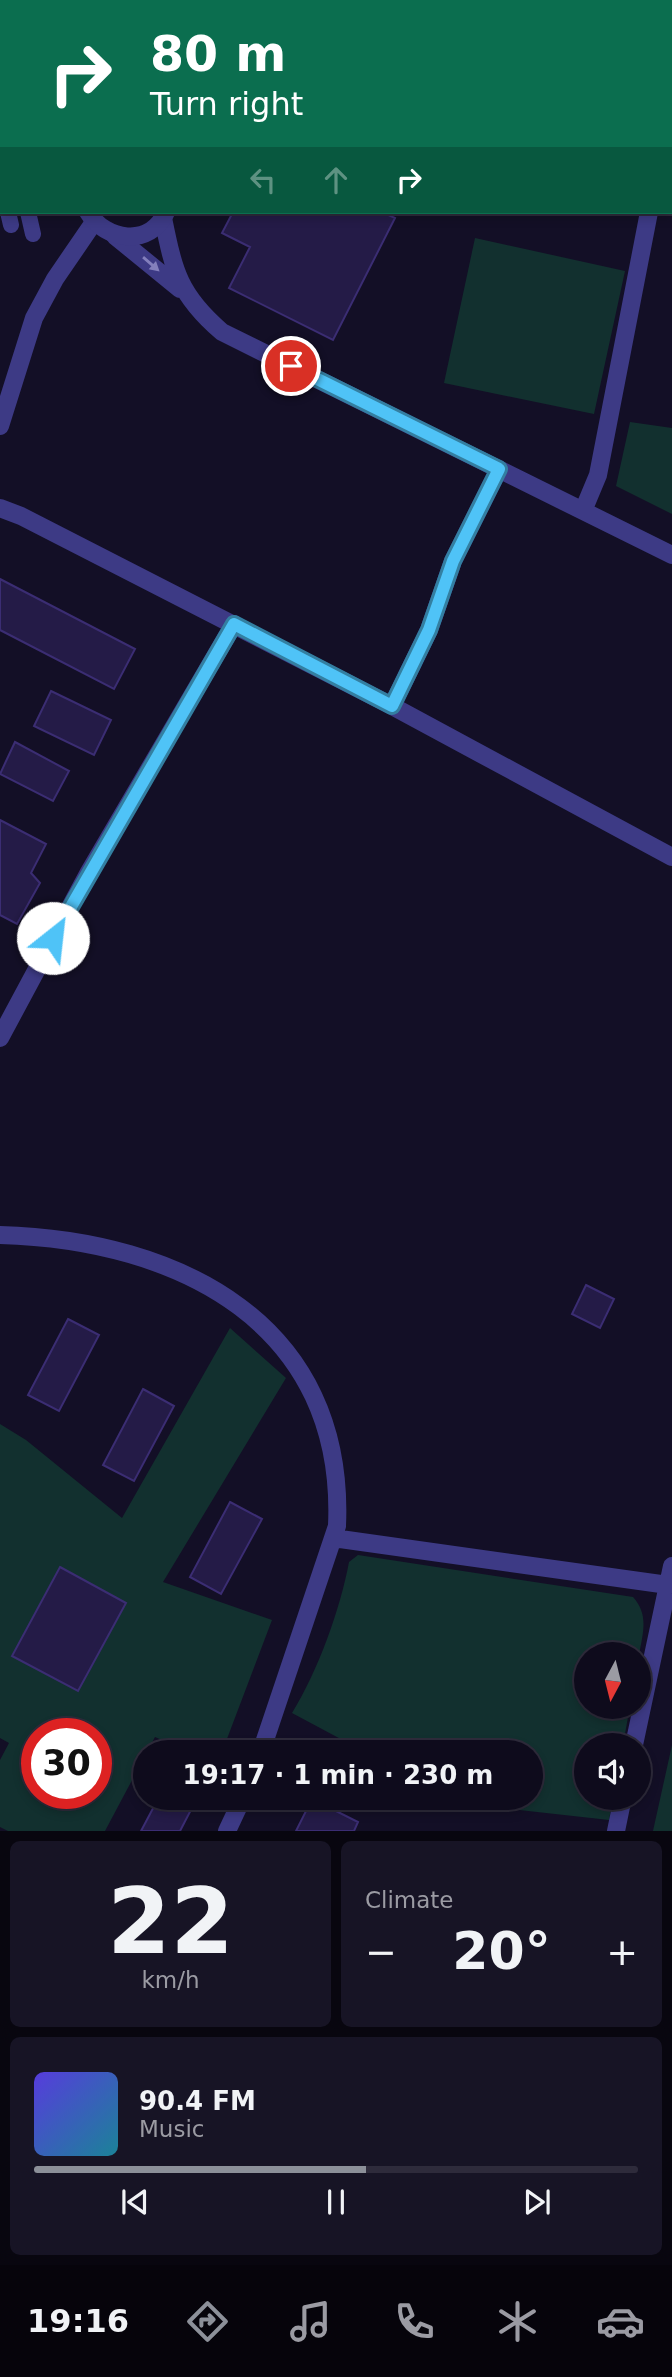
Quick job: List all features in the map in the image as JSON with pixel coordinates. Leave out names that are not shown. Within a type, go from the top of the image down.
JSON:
[{"type":"street","points":[[583,511],[598,475],[649,214]]},
{"type":"street","points":[[115,236],[141,235],[164,215]]},
{"type":"street","points":[[164,215],[170,254],[186,294]]},
{"type":"street","points":[[0,426],[34,318],[91,217],[186,294],[222,332],[672,555]]},
{"type":"street","points":[[392,706],[429,630],[453,561],[499,469]]},
{"type":"street","points":[[0,508],[22,516],[392,706],[672,857]]},
{"type":"street","points":[[0,1038],[89,872],[234,624]]},
{"type":"street","points":[[0,1235],[91,1244],[156,1262],[208,1286],[251,1315],[284,1346],[314,1393],[339,1490],[337,1527],[265,1740]]},
{"type":"street","points":[[333,1538],[668,1585]]},
{"type":"street","points":[[637,1733],[672,1566]]},
{"type":"street","points":[[227,1831],[237,1810]]},
{"type":"street","points":[[616,1831],[620,1810]]},
{"type":"lane","points":[[29,214],[33,234]]},
{"type":"green space","points":[[475,238],[625,271],[594,414],[444,383]]},
{"type":"green space","points":[[630,422],[672,428],[672,514],[616,486]]},
{"type":"green space","points":[[230,1328],[286,1378],[163,1582],[272,1620],[227,1740],[162,1740],[155,1737],[153,1740],[133,1740],[133,1778],[105,1831],[8,1831],[0,1827],[0,1760],[9,1743],[0,1738],[0,1424],[26,1440],[122,1518]]},
{"type":"green space","points":[[358,1555],[633,1597],[643,1617],[641,1642],[574,1642],[574,1719],[628,1719],[625,1733],[574,1733],[574,1810],[611,1810],[609,1820],[518,1810],[543,1810],[543,1740],[343,1740],[292,1713],[327,1640],[349,1562]]},
{"type":"green space","points":[[672,1745],[672,1831],[653,1831]]},
{"type":"building","points":[[232,214],[386,214],[395,218],[333,340],[229,288],[250,247],[222,233]]},
{"type":"building","points":[[0,579],[135,649],[114,689],[0,630]]},
{"type":"building","points":[[51,691],[111,720],[94,755],[34,726]]},
{"type":"building","points":[[15,742],[69,771],[53,801],[0,774]]},
{"type":"building","points":[[0,820],[46,844],[31,873],[40,883],[17,924],[0,915]]},
{"type":"building","points":[[586,1285],[614,1299],[600,1328],[572,1314]]},
{"type":"building","points":[[68,1319],[99,1335],[59,1411],[28,1395]]},
{"type":"building","points":[[143,1389],[174,1406],[134,1481],[103,1465]]},
{"type":"building","points":[[230,1502],[262,1519],[221,1594],[190,1577]]},
{"type":"building","points":[[60,1567],[126,1603],[78,1691],[12,1656]]},
{"type":"building","points":[[152,1810],[191,1810],[180,1831],[141,1831]]},
{"type":"building","points":[[306,1810],[334,1810],[358,1822],[354,1831],[296,1831]]},
{"type":"route","points":[[53,938],[234,624],[392,706],[429,630],[453,561],[499,469],[291,366]]}]
